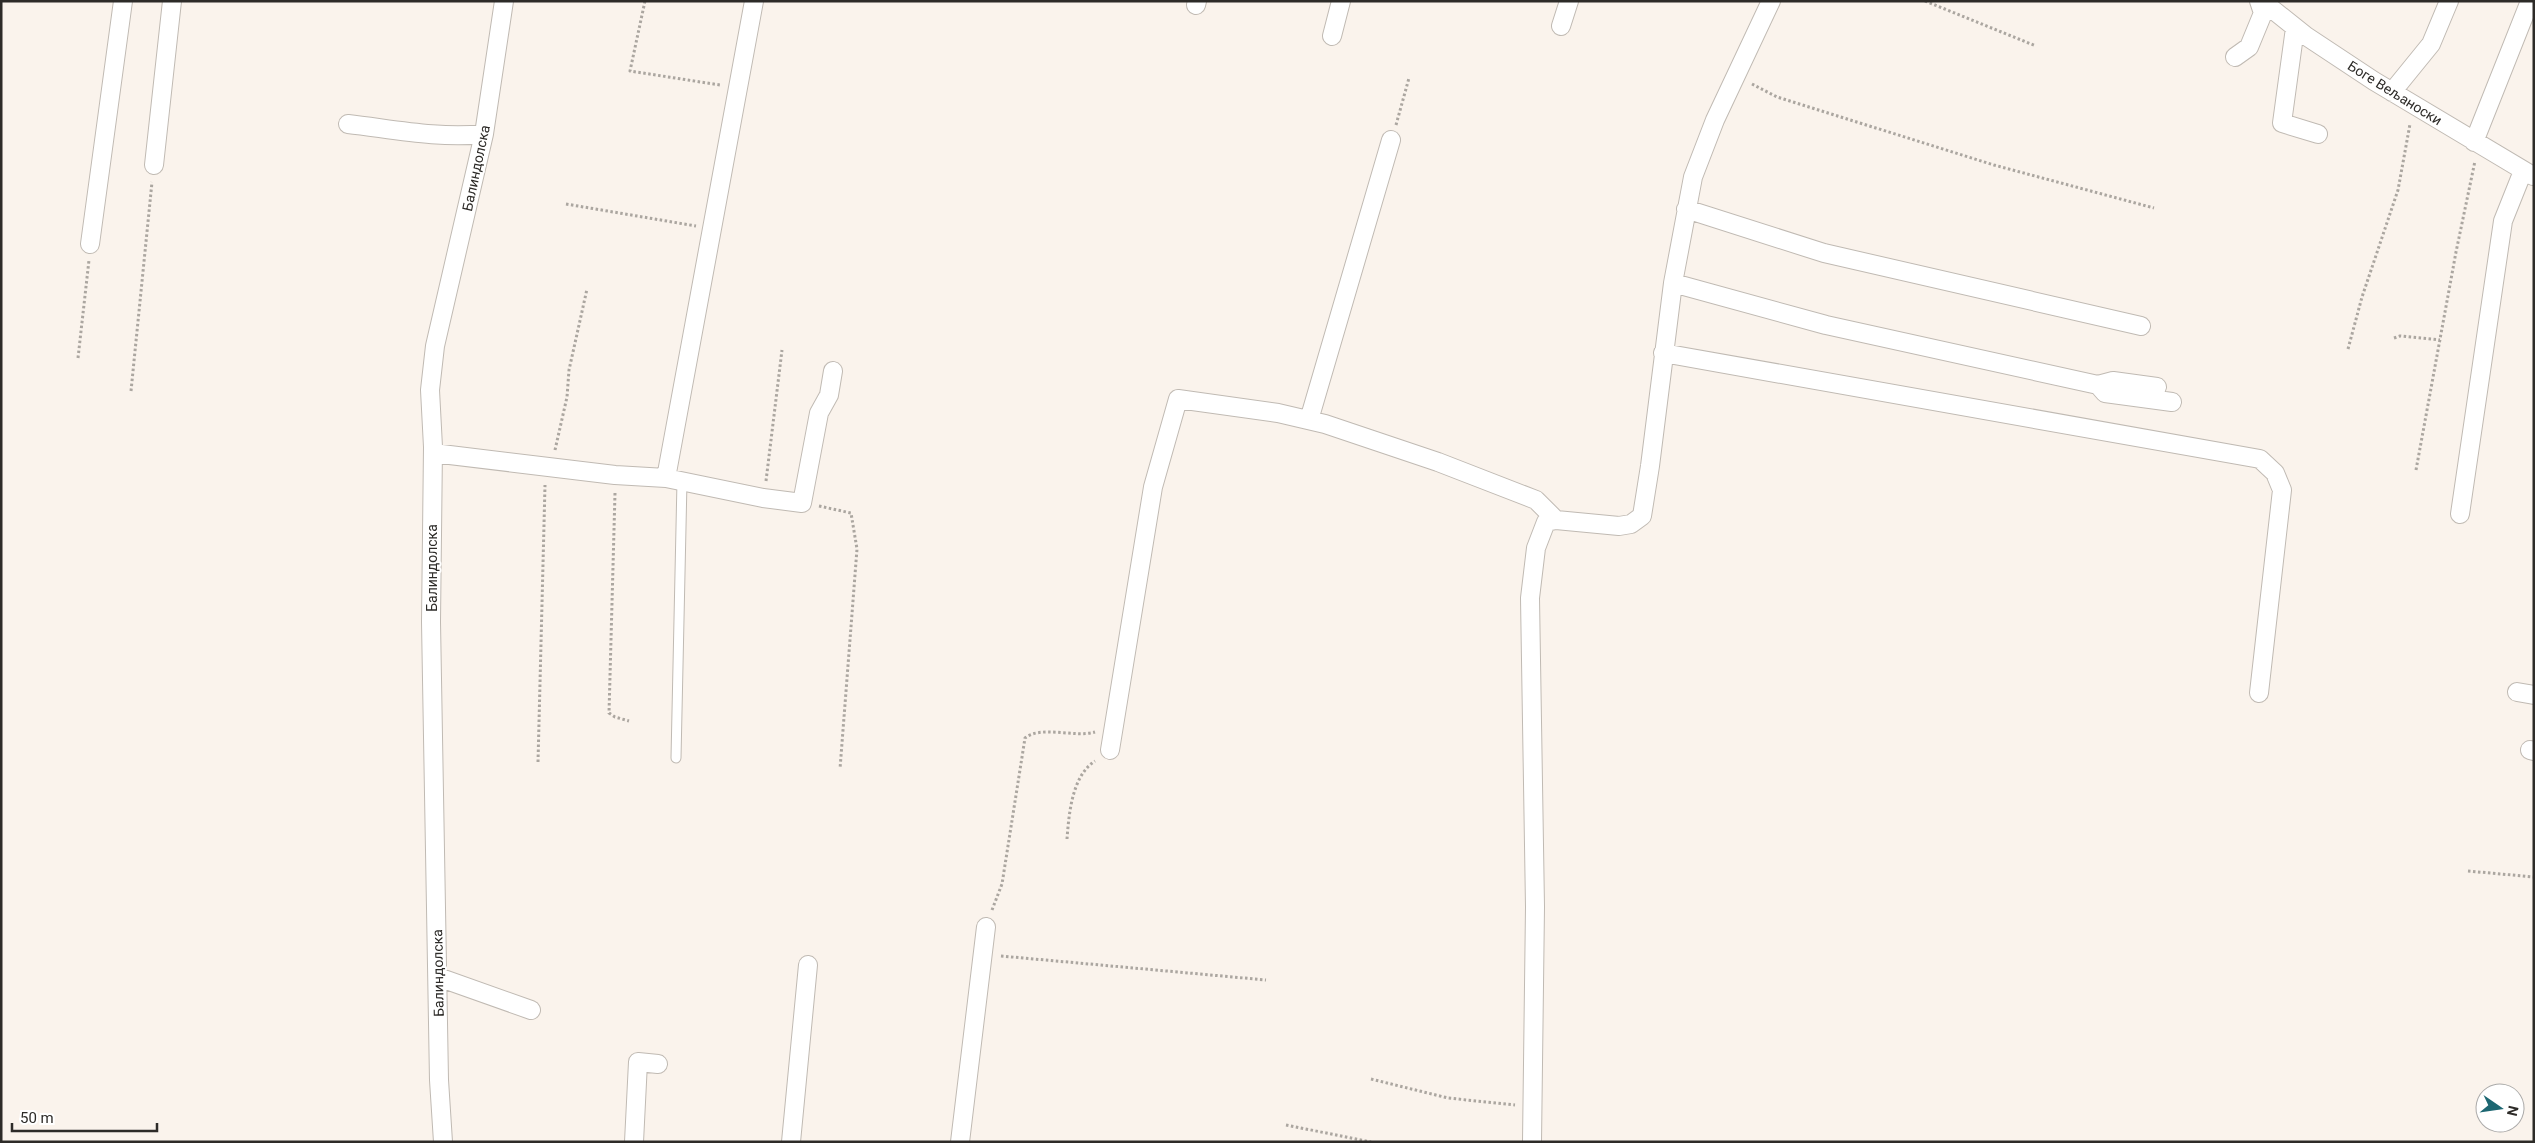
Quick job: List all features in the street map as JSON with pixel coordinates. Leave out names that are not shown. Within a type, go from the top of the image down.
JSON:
[{"type":"street","points":[[90,244],[123,1]]},
{"type":"street","points":[[154,165],[172,1]]},
{"type":"street","name":"Балиндолска","points":[[443,1142],[439,1080],[431,622],[433,453],[430,390],[435,346],[484,134],[504,1]]},
{"type":"street","points":[[674,479],[712,228],[754,1]]},
{"type":"street","points":[[1332,36],[1341,1]]},
{"type":"street","points":[[1561,26],[1569,1]]},
{"type":"street","points":[[1532,1142],[1535,907],[1530,598],[1536,548],[1546,522],[1556,520],[1620,526],[1632,524],[1642,516],[1673,283],[1693,177],[1735,75],[1772,1]]},
{"type":"street","points":[[2235,57],[2249,47],[2262,13],[2260,1]]},
{"type":"street","name":"Боге Вељаноски","points":[[2260,1],[2295,28],[2392,92],[2529,174]]},
{"type":"street","points":[[2392,92],[2431,44],[2449,1]]},
{"type":"street","points":[[2477,143],[2530,1]]},
{"type":"street","points":[[2295,28],[2282,123],[2318,134]]},
{"type":"street","points":[[348,124],[418,133],[468,136],[484,134]]},
{"type":"street","points":[[1309,420],[1391,140]]},
{"type":"street","points":[[2460,514],[2503,221],[2529,174]]},
{"type":"street","points":[[1686,209],[1824,253],[2140,326]]},
{"type":"street","points":[[1673,283],[1826,325],[2098,386],[2113,381],[2157,387]]},
{"type":"street","points":[[1663,353],[2260,459],[2275,473],[2282,490],[2259,693]]},
{"type":"street","points":[[433,453],[616,475],[674,479],[763,498],[802,503],[819,413],[828,395],[833,371]]},
{"type":"street","points":[[2098,386],[2105,393],[2172,402]]},
{"type":"street","points":[[1110,750],[1153,487],[1178,399],[1309,420],[1438,462],[1536,500],[1556,520]]},
{"type":"street","points":[[960,1142],[986,927]]},
{"type":"street","points":[[791,1142],[808,965]]},
{"type":"street","points":[[438,977],[531,1010]]},
{"type":"street","points":[[634,1142],[638,1062],[658,1064]]},
{"type":"lane","points":[[674,479],[676,758]]},
{"type":"path","points":[[645,1],[630,71],[738,88]]},
{"type":"path","points":[[1925,1],[2036,46]]},
{"type":"path","points":[[1735,75],[1777,97],[1994,165],[2154,208]]},
{"type":"path","points":[[1391,140],[1409,78]]},
{"type":"path","points":[[2348,349],[2362,296],[2398,190],[2414,104]]},
{"type":"path","points":[[2416,470],[2477,143]]},
{"type":"path","points":[[131,391],[154,165]]},
{"type":"path","points":[[566,204],[712,228]]},
{"type":"path","points":[[78,358],[90,244]]},
{"type":"path","points":[[538,762],[548,467],[567,398],[569,370],[587,290]]},
{"type":"path","points":[[2394,338],[2400,336],[2440,340]]},
{"type":"path","points":[[763,498],[782,350]]},
{"type":"path","points":[[616,475],[611,570],[609,713],[629,721]]},
{"type":"path","points":[[802,503],[851,514],[856,530],[857,549],[840,769]]},
{"type":"path","points":[[986,927],[1002,884],[1025,738],[1038,732],[1080,735],[1114,726]]},
{"type":"path","points":[[1067,839],[1069,821],[1082,771],[1110,750]]},
{"type":"path","points":[[2468,871],[2534,877]]},
{"type":"path","points":[[983,954],[1266,980]]},
{"type":"path","points":[[1371,1079],[1448,1098],[1510,1105],[1531,1104]]},
{"type":"path","points":[[1286,1125],[1371,1142]]}]
